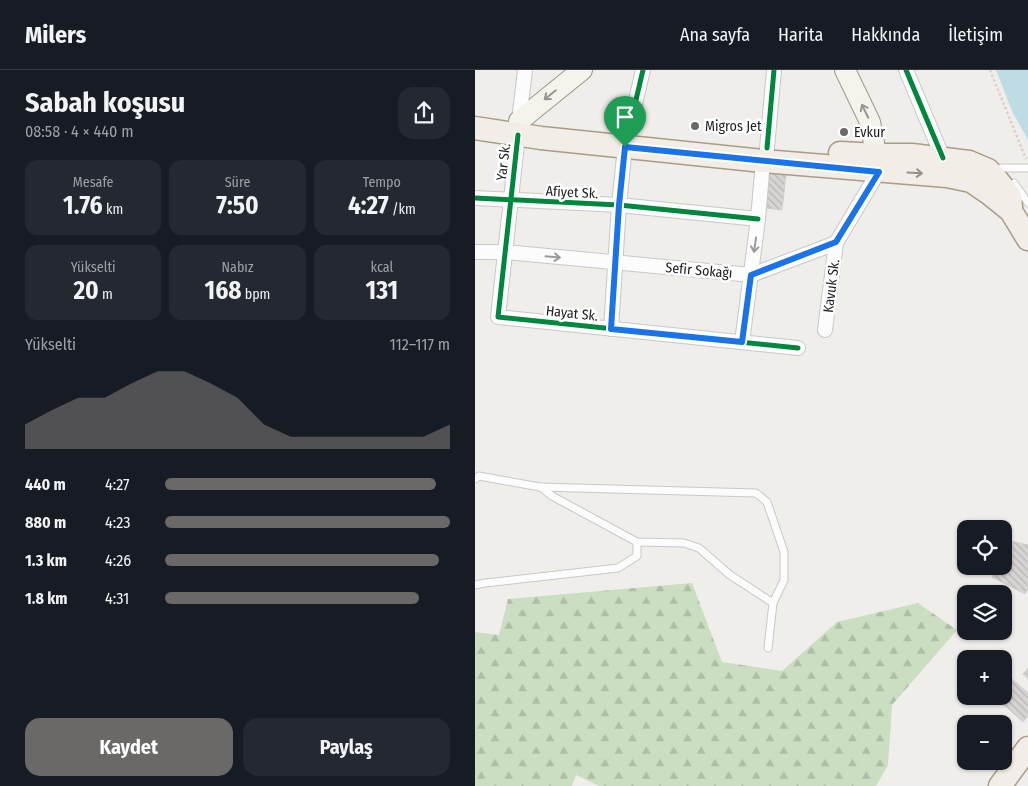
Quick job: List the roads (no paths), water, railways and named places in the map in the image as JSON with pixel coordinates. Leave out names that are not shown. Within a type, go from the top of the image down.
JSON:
[{"type":"main road","points":[[518,128],[582,70]]},
{"type":"main road","points":[[845,70],[871,122],[878,163]]},
{"type":"main road","points":[[475,116],[518,128]]},
{"type":"main road","points":[[475,128],[518,128],[765,155],[878,163],[971,182],[1020,207]]},
{"type":"main road","points":[[878,163],[912,155],[969,162],[994,169],[994,176],[1020,207],[1028,239]]},
{"type":"main road","points":[[1000,786],[1028,748]]},
{"type":"street","name":"Yar Sk.","points":[[505,252],[525,70]]},
{"type":"street","points":[[611,329],[619,205],[627,141],[643,70]]},
{"type":"street","points":[[742,342],[758,219],[774,70]]},
{"type":"street","points":[[906,70],[943,158]]},
{"type":"street","points":[[836,242],[878,163]]},
{"type":"street","name":"Afiyet Sk.","points":[[475,198],[619,205],[758,219]]},
{"type":"street","name":"Sefir Sokağı","points":[[475,252],[505,252],[751,275],[836,242]]},
{"type":"street","name":"Kavuk Sk.","points":[[825,330],[836,242]]},
{"type":"street","name":"Hayat Sk.","points":[[505,252],[498,317],[798,348]]},
{"type":"lane","points":[[994,169],[1028,168]]},
{"type":"lane","points":[[475,480],[479,476],[541,487],[757,493],[767,502],[784,552],[784,580],[773,603],[769,648]]},
{"type":"lane","points":[[541,487],[552,496],[637,542],[684,543],[699,548],[730,575],[773,603]]},
{"type":"lane","points":[[475,585],[618,568],[637,556],[637,542]]},
{"type":"water","points":[[996,70],[1028,70],[1028,140],[1012,111]]},
{"type":"place","name":"Migros Jet","points":[[695,126]]},
{"type":"place","name":"Evkur","points":[[844,132]]}]
